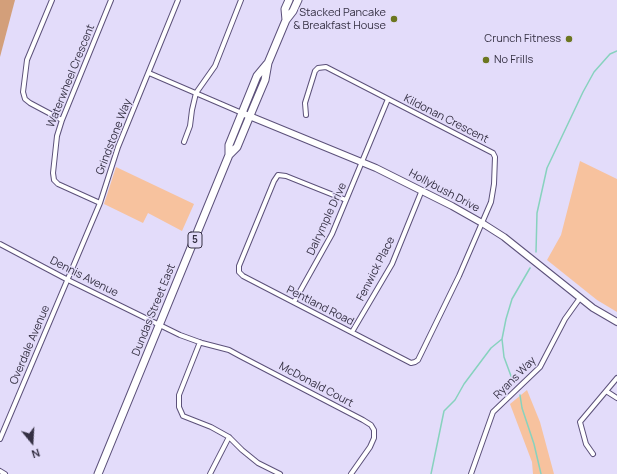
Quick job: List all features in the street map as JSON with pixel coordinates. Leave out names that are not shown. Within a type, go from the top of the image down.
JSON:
[{"type":"main road","name":"Dundas Street East","points":[[286,20],[285,9],[289,0]]},
{"type":"main road","name":"Dundas Street East","points":[[229,155],[237,147],[265,80],[268,63],[286,20],[293,11],[298,0]]},
{"type":"main road","name":"Dundas Street East","points":[[98,474],[229,155],[229,145],[257,76],[268,63]]},
{"type":"street","points":[[52,0],[27,60],[23,92],[25,99],[30,103],[62,120]]},
{"type":"street","name":"Waterwheel Crescent","points":[[100,203],[63,186],[54,180],[53,173],[57,136],[62,120],[111,0]]},
{"type":"street","name":"Grindstone Way","points":[[68,280],[100,203],[118,147],[178,0]]},
{"type":"street","points":[[184,142],[190,126],[196,93],[215,66],[241,0]]},
{"type":"street","points":[[306,115],[305,103],[316,71],[321,67],[326,67],[339,73],[388,99]]},
{"type":"street","points":[[149,73],[242,113]]},
{"type":"street","name":"Kildonan Crescent","points":[[361,162],[388,99],[493,153],[495,161],[493,195],[482,223]]},
{"type":"street","name":"Hollybush Drive","points":[[242,113],[361,162],[422,190],[482,223],[523,252],[580,298],[617,322]]},
{"type":"street","name":"Dalrymple Drive","points":[[294,302],[332,234],[361,162]]},
{"type":"street","name":"Pentland Road","points":[[346,200],[282,175],[278,175],[274,181],[238,270],[243,276],[411,363],[418,360],[459,276],[482,223]]},
{"type":"street","name":"Fenwick Place","points":[[352,332],[392,264],[422,190]]},
{"type":"street","name":"Dennis Avenue","points":[[0,244],[68,280],[160,325]]},
{"type":"street","name":"Overdale Avenue","points":[[0,440],[68,280]]},
{"type":"street","name":"Ryans Way","points":[[471,474],[494,412],[536,372],[543,363],[565,319],[580,298]]},
{"type":"street","name":"McDonald Court","points":[[160,325],[180,335],[223,348],[240,356],[371,425],[374,430],[374,438],[370,447],[351,474]]},
{"type":"street","points":[[200,342],[179,395],[179,408],[183,416],[211,427],[229,437],[258,463],[280,474]]},
{"type":"street","points":[[593,454],[586,444],[580,422],[617,378]]},
{"type":"street","points":[[606,391],[617,398]]},
{"type":"street","points":[[210,474],[229,437]]},
{"type":"street","points":[[0,471],[6,474]]},
{"type":"shaded area","points":[[0,0],[15,0],[0,57]]},
{"type":"shaded area","points":[[580,161],[617,179],[617,312],[597,300],[547,260],[561,235]]},
{"type":"shaded area","points":[[116,167],[194,204],[182,231],[148,213],[143,223],[104,204]]},
{"type":"shaded area","points":[[527,390],[540,422],[554,474],[533,474],[532,462],[510,404]]},
{"type":"waterway","points":[[536,252],[537,213],[547,168],[594,72],[610,54],[617,51]]},
{"type":"waterway","points":[[515,383],[504,357],[502,339],[512,299],[530,268]]},
{"type":"waterway","points":[[431,474],[444,411],[455,400],[464,384],[491,348],[502,339]]},
{"type":"waterway","points":[[520,395],[522,408],[534,444],[541,474]]},
{"type":"place","name":"Stacked Pancake & Breakfast House","points":[[394,19]]},
{"type":"place","name":"Crunch Fitness","points":[[569,39]]},
{"type":"place","name":"No Frills","points":[[486,60]]}]
